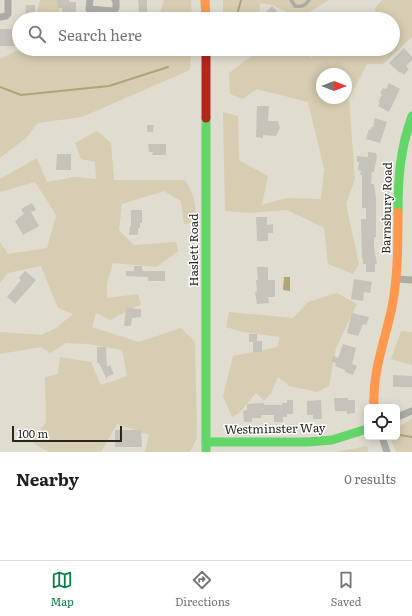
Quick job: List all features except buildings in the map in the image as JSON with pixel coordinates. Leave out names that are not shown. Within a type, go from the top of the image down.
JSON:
[{"type":"street","points":[[0,17],[8,14],[8,0]]},
{"type":"street","points":[[90,0],[89,9],[110,12],[114,11],[116,8],[115,0]]},
{"type":"street","points":[[206,0],[206,12]]},
{"type":"street","name":"Haslett Road","points":[[206,56],[206,452]]},
{"type":"street","name":"Barnsbury Road","points":[[374,404],[374,376],[388,322],[396,279],[399,162],[405,133],[412,116]]},
{"type":"street","points":[[396,279],[412,280]]},
{"type":"street","points":[[400,416],[412,411]]},
{"type":"street","name":"Westminster Way","points":[[206,442],[308,442],[332,440],[364,430]]},
{"type":"street","points":[[383,440],[387,452]]},
{"type":"lane","points":[[290,0],[295,6],[300,7],[306,4],[309,0]]},
{"type":"shaded area","points":[[40,0],[59,0],[59,12],[37,12]]},
{"type":"shaded area","points":[[164,0],[191,0],[192,12],[160,12]]},
{"type":"shaded area","points":[[223,0],[329,0],[310,12],[287,12],[272,5],[260,3],[259,12],[223,12]]},
{"type":"shaded area","points":[[382,0],[412,0],[412,37],[400,48],[400,12],[375,12],[375,8]]},
{"type":"shaded area","points":[[12,53],[12,56],[191,56],[190,70],[82,117],[38,123],[26,138],[0,158],[0,59]]},
{"type":"shaded area","points":[[252,56],[310,56],[312,58],[312,56],[392,56],[383,64],[367,64],[352,93],[352,68],[316,68],[316,104],[349,104],[355,179],[346,204],[359,264],[353,274],[328,264],[324,228],[287,210],[252,213],[225,211],[223,112],[238,116],[239,160],[268,176],[262,205],[286,198],[321,199],[324,169],[308,102],[257,89],[242,99],[230,94],[229,73]]},
{"type":"shaded area","points":[[97,131],[111,143],[114,180],[185,180],[193,195],[196,212],[195,223],[184,224],[181,201],[164,191],[122,204],[119,230],[134,245],[176,242],[178,251],[157,267],[113,263],[107,283],[107,298],[138,294],[141,304],[110,320],[96,313],[92,327],[139,342],[181,328],[195,342],[197,438],[190,452],[145,452],[149,435],[117,424],[101,452],[49,452],[31,442],[46,422],[45,377],[58,374],[60,357],[91,362],[101,385],[127,376],[122,350],[88,344],[66,343],[50,353],[41,347],[0,354],[0,332],[41,335],[56,328],[73,314],[58,308],[41,266],[8,273],[0,283],[0,242],[8,254],[47,248],[56,215],[35,182],[0,192],[0,179],[37,158],[47,182],[75,177],[96,179],[95,162],[81,159],[75,143]]},
{"type":"shaded area","points":[[284,277],[290,277],[290,291],[283,290]]},
{"type":"shaded area","points":[[337,293],[357,304],[336,348],[329,386],[317,392],[289,386],[278,377],[271,393],[264,401],[256,393],[239,413],[232,417],[223,396],[233,356],[277,347],[280,337],[242,332],[226,327],[229,312],[293,318],[308,302]]},
{"type":"shaded area","points":[[401,331],[412,332],[412,365],[391,359]]},
{"type":"shaded area","points":[[412,418],[412,452],[396,452],[391,440],[400,440],[400,427]]},
{"type":"shaded area","points":[[367,446],[368,452],[336,452]]},
{"type":"waterway","points":[[238,12],[241,0]]},
{"type":"waterway","points":[[0,87],[21,95],[109,86],[168,67]]},
{"type":"waterway","points":[[400,435],[412,437]]},
{"type":"traffic: fast","points":[[398,212],[400,164],[412,116]]},
{"type":"traffic: fast","points":[[206,118],[206,452]]},
{"type":"traffic: fast","points":[[206,442],[308,442],[332,440],[364,430]]},
{"type":"traffic: slow","points":[[205,0],[206,12]]},
{"type":"traffic: slow","points":[[374,404],[377,369],[392,307],[397,272],[398,212]]},
{"type":"traffic: jam","points":[[206,56],[206,118]]}]
